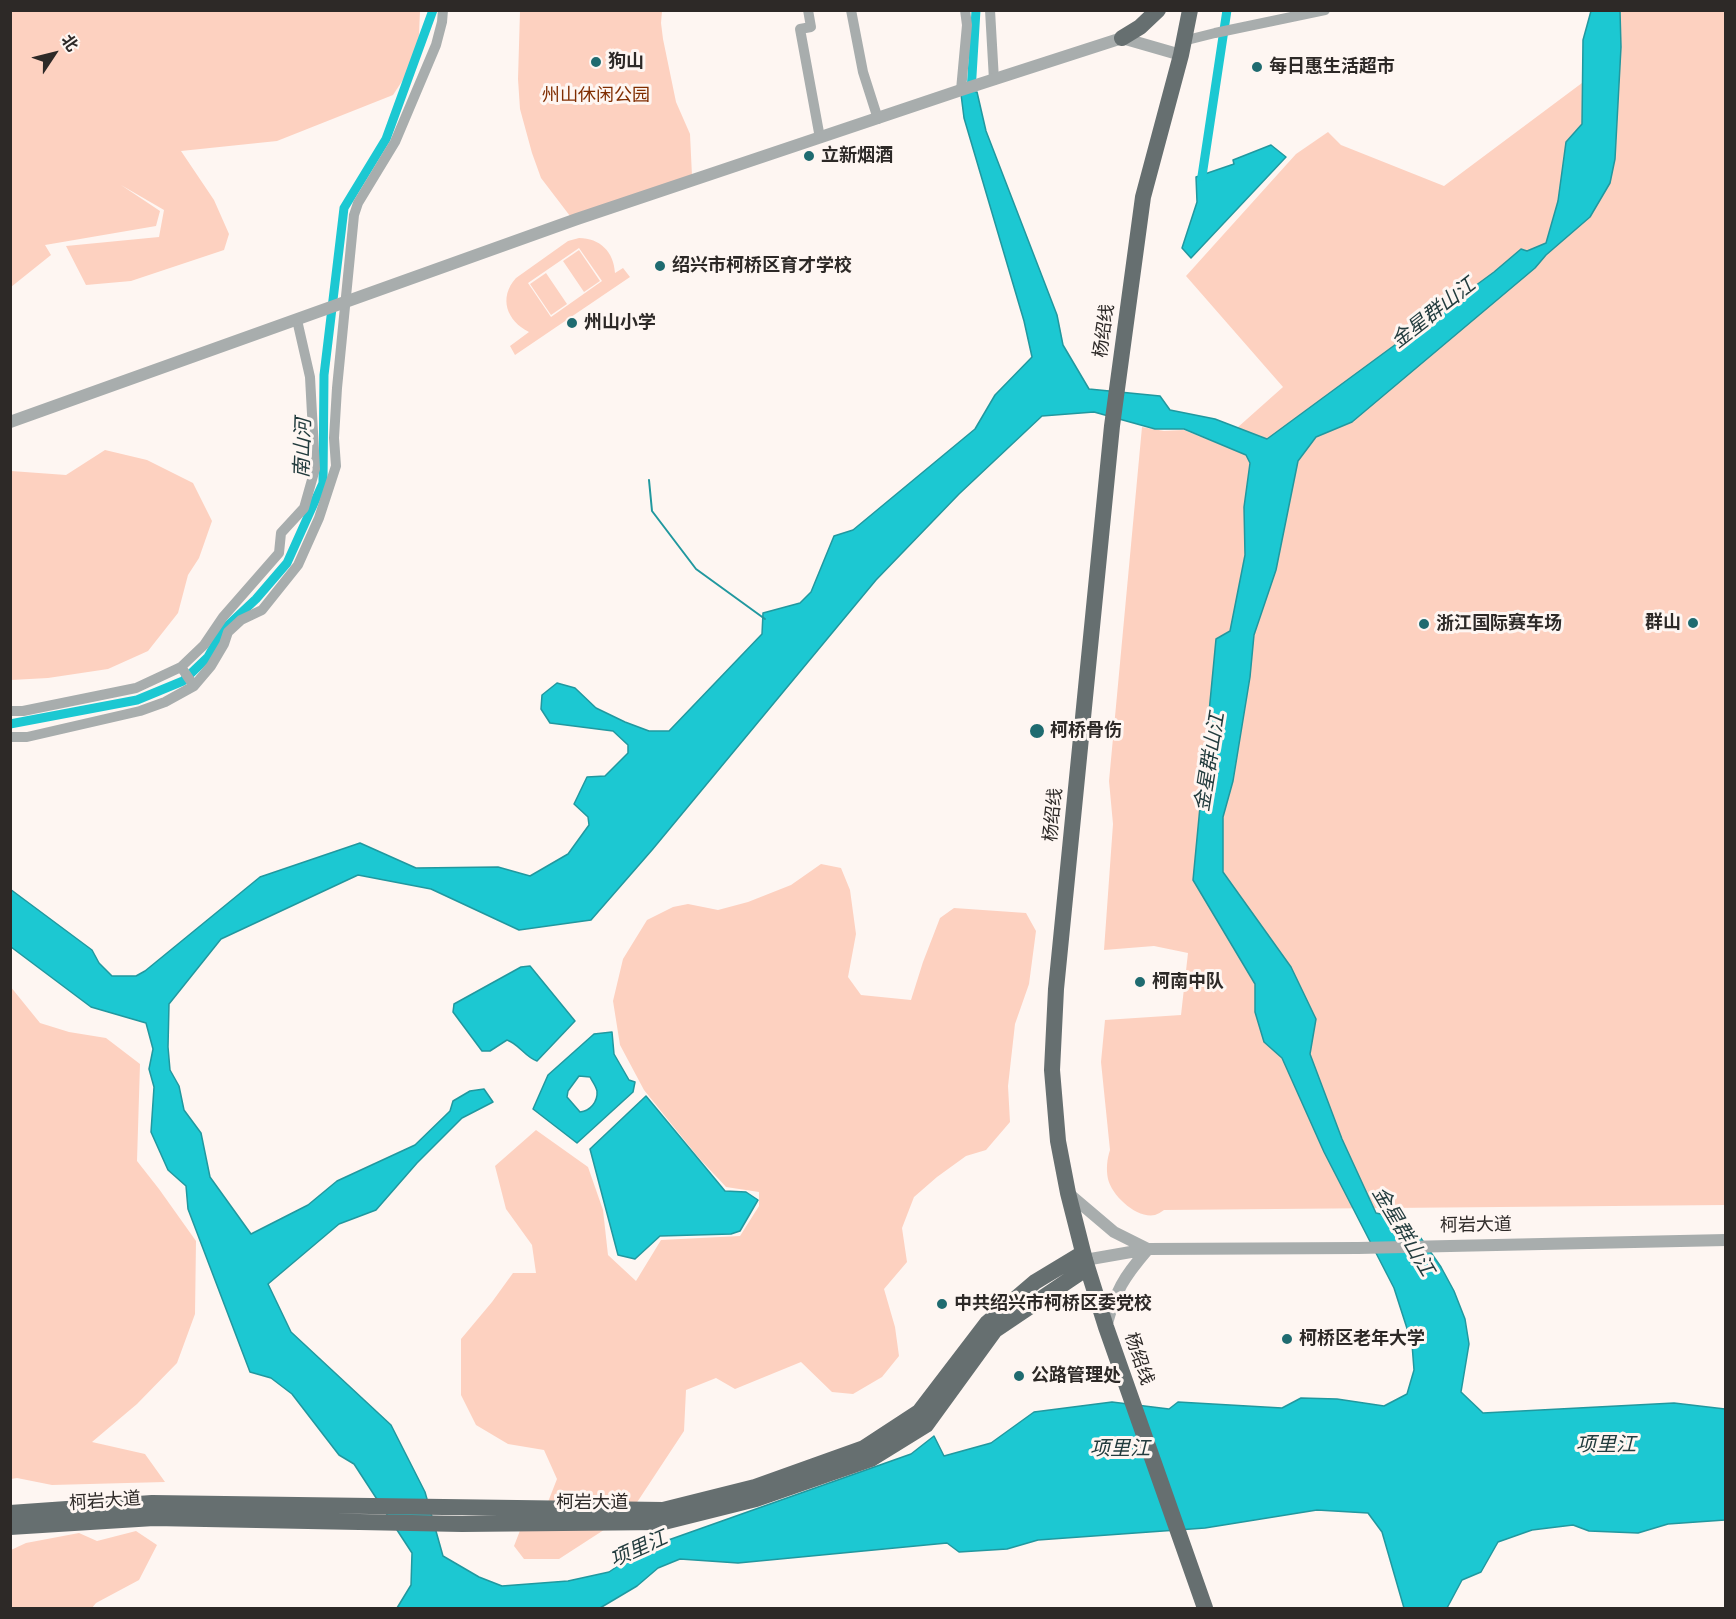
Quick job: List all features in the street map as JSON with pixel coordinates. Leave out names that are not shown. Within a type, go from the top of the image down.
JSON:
[{"type":"main road","points":[[1122,39],[1140,27],[1158,10]]},
{"type":"main road","name":"杨绍线","points":[[1190,10],[1143,197],[1112,426],[1056,988],[1052,1070],[1058,1141],[1085,1260],[1106,1327],[1204,1608]]},
{"type":"main road","name":"柯岩大道","points":[[10,1513],[152,1503],[663,1510],[755,1487],[864,1448],[919,1412],[987,1323],[1035,1282],[1085,1260]]},
{"type":"main road","name":"柯岩大道","points":[[10,1527],[153,1518],[462,1524],[664,1522],[756,1499],[871,1459],[926,1425],[995,1330],[1085,1260]]},
{"type":"street","points":[[10,737],[27,736],[140,711],[165,702],[194,686],[211,666],[228,632],[241,620],[262,610],[298,565],[319,518],[336,466],[334,438],[337,388],[354,215],[358,203],[395,142],[436,45],[443,10]]},
{"type":"street","points":[[808,10],[811,27],[800,29],[820,138]]},
{"type":"street","points":[[850,10],[863,72],[878,119]]},
{"type":"street","points":[[961,90],[967,25],[965,10]]},
{"type":"street","points":[[990,10],[994,80]]},
{"type":"street","points":[[10,422],[578,219],[961,90],[1122,39],[1182,48],[1215,33],[1325,10]]},
{"type":"street","points":[[10,711],[23,711],[136,688],[181,667],[204,645],[223,617],[279,553],[281,533],[304,508],[315,469],[310,377],[297,320]]},
{"type":"street","points":[[304,508],[319,518]]},
{"type":"street","points":[[181,667],[194,686]]},
{"type":"street","points":[[1068,1193],[1114,1232],[1148,1249],[1126,1274],[1114,1297],[1106,1327]]},
{"type":"street","name":"柯岩大道","points":[[1085,1260],[1148,1249],[1358,1248],[1725,1240]]},
{"type":"green space","points":[[11,10],[420,11],[418,57],[393,95],[277,141],[181,151],[214,200],[229,234],[224,250],[131,281],[86,285],[66,246],[159,237],[164,210],[121,185],[160,211],[156,226],[45,245],[51,255],[11,287]]},
{"type":"green space","name":"州山休闲公园","points":[[520,11],[662,11],[663,39],[676,102],[690,134],[692,176],[570,216],[541,178],[520,109],[518,79]]},
{"type":"green space","name":"浙江国际赛车场","points":[[1598,11],[1725,11],[1725,1205],[1164,1210],[1155,1215],[1133,1210],[1114,1192],[1108,1179],[1107,1164],[1110,1150],[1101,1062],[1105,1020],[1181,1015],[1188,953],[1154,946],[1104,950],[1113,824],[1109,781],[1142,427],[1164,431],[1184,430],[1219,444],[1283,387],[1186,276],[1296,154],[1328,132],[1341,145],[1444,186],[1586,80]]},
{"type":"green space","points":[[579,238],[599,244],[609,253],[615,273],[623,268],[630,277],[515,355],[510,346],[529,332],[515,322],[510,315],[506,301],[510,286],[516,278],[568,241]],"holes":[[[579,248],[602,281],[551,317],[528,283]]]},
{"type":"green space","points":[[579,250],[600,281],[584,292],[563,261]]},
{"type":"green space","points":[[546,273],[567,304],[551,315],[530,284]]},
{"type":"green space","points":[[105,450],[147,460],[193,483],[212,521],[199,558],[188,575],[178,613],[148,651],[108,669],[48,678],[11,680],[11,471],[66,475]]},
{"type":"green space","points":[[821,864],[841,868],[850,890],[856,934],[848,977],[861,995],[911,1000],[940,918],[954,908],[1026,913],[1036,931],[1029,984],[1015,1024],[1008,1086],[1010,1122],[986,1150],[966,1156],[914,1197],[902,1228],[907,1262],[884,1289],[895,1327],[899,1356],[882,1377],[853,1394],[832,1392],[801,1362],[735,1389],[716,1378],[686,1390],[684,1431],[630,1513],[559,1559],[524,1559],[514,1546],[521,1528],[546,1507],[557,1479],[544,1450],[508,1444],[476,1425],[461,1395],[461,1339],[513,1273],[536,1273],[532,1245],[506,1209],[495,1166],[536,1130],[588,1167],[603,1210],[608,1255],[636,1281],[661,1240],[740,1236],[759,1206],[759,1192],[726,1187],[698,1157],[644,1090],[620,1045],[613,1001],[623,959],[647,920],[673,907],[688,904],[718,910],[748,902],[791,885]]},
{"type":"green space","points":[[10,986],[40,1023],[69,1032],[106,1038],[140,1064],[137,1161],[196,1241],[195,1314],[177,1363],[137,1404],[92,1442],[145,1454],[165,1482],[52,1485],[17,1478],[11,1479]]},
{"type":"green space","points":[[136,1531],[157,1545],[139,1580],[96,1603],[92,1608],[11,1608],[11,1550],[26,1543],[79,1533],[97,1541]]},
{"type":"water","points":[[1591,11],[1620,11],[1621,47],[1615,159],[1610,183],[1590,217],[1546,255],[1535,268],[1352,422],[1316,437],[1298,461],[1276,570],[1254,635],[1250,677],[1233,781],[1223,817],[1223,872],[1291,967],[1316,1019],[1310,1054],[1342,1139],[1376,1213],[1399,1218],[1418,1234],[1441,1267],[1454,1291],[1465,1319],[1469,1344],[1461,1392],[1483,1413],[1674,1403],[1725,1409],[1725,1520],[1668,1524],[1638,1533],[1589,1531],[1573,1525],[1532,1530],[1498,1542],[1481,1572],[1462,1580],[1447,1608],[1404,1608],[1382,1532],[1368,1513],[1317,1510],[1205,1528],[1038,1540],[1007,1549],[959,1552],[947,1543],[738,1563],[680,1559],[658,1568],[637,1586],[600,1608],[397,1608],[411,1585],[412,1553],[354,1464],[339,1455],[292,1394],[271,1378],[250,1372],[188,1209],[186,1186],[168,1170],[151,1132],[154,1087],[149,1069],[153,1049],[146,1023],[91,1007],[11,947],[10,889],[92,950],[99,963],[112,976],[136,976],[260,877],[360,843],[416,868],[498,867],[530,876],[568,854],[589,825],[588,817],[574,804],[587,777],[605,776],[628,753],[628,745],[613,731],[550,723],[541,709],[542,695],[557,683],[575,688],[596,708],[625,722],[649,731],[669,731],[762,634],[763,613],[800,603],[811,592],[834,536],[853,530],[975,429],[995,395],[1032,357],[1024,321],[964,118],[961,94],[977,92],[986,131],[1057,315],[1063,345],[1089,389],[1160,396],[1170,410],[1215,419],[1267,439],[1494,272],[1521,249],[1527,251],[1546,243],[1558,201],[1566,142],[1582,124],[1583,40]],"holes":[[[1094,412],[1155,429],[1184,429],[1246,455],[1250,463],[1244,507],[1245,555],[1230,631],[1216,639],[1193,880],[1255,984],[1255,1012],[1264,1042],[1282,1058],[1324,1152],[1394,1288],[1412,1344],[1414,1370],[1407,1394],[1384,1406],[1337,1399],[1301,1398],[1282,1408],[1178,1402],[1169,1409],[1112,1402],[1034,1412],[991,1443],[944,1456],[934,1436],[911,1454],[643,1549],[609,1572],[568,1581],[502,1586],[479,1577],[443,1556],[425,1492],[391,1425],[291,1332],[268,1284],[339,1224],[376,1210],[417,1163],[462,1118],[493,1102],[484,1089],[470,1091],[453,1101],[450,1111],[415,1145],[337,1181],[308,1205],[251,1234],[210,1177],[201,1133],[184,1110],[179,1086],[170,1070],[169,1004],[221,939],[358,875],[431,889],[519,930],[591,920],[876,580],[959,494],[1042,416]]]},
{"type":"water","points":[[1271,145],[1286,157],[1191,258],[1182,248],[1197,202],[1196,177],[1234,164],[1233,160]]},
{"type":"water","points":[[530,966],[575,1021],[537,1061],[507,1040],[490,1051],[482,1051],[453,1012],[454,1004],[521,967]]},
{"type":"water","points":[[612,1032],[614,1054],[629,1080],[635,1082],[633,1092],[577,1143],[533,1109],[548,1075],[594,1034]],"holes":[[[579,1076],[590,1077],[596,1089],[596,1099],[590,1108],[580,1112],[567,1097],[568,1091]]]},
{"type":"water","points":[[646,1096],[725,1191],[746,1192],[758,1200],[740,1231],[731,1234],[660,1236],[635,1259],[618,1255],[590,1149]]},
{"type":"waterway","name":"南山河","points":[[10,724],[137,700],[183,681],[208,657],[223,630],[256,599],[287,563],[323,483],[324,375],[344,208],[386,139],[433,10]]},
{"type":"waterway","points":[[971,92],[976,10]]},
{"type":"waterway","points":[[1202,176],[1227,10]]},
{"type":"waterway","points":[[649,480],[652,511],[696,569],[765,619]]},
{"type":"place","name":"狗山","points":[[596,62]]},
{"type":"place","name":"每日惠生活超市","points":[[1257,67]]},
{"type":"place","name":"立新烟酒","points":[[809,156]]},
{"type":"place","name":"绍兴市柯桥区育才学校","points":[[660,266]]},
{"type":"place","name":"州山小学","points":[[572,323]]},
{"type":"place","name":"群山","points":[[1693,623]]},
{"type":"place","name":"浙江国际赛车场","points":[[1424,624]]},
{"type":"place","name":"柯桥骨伤","points":[[1037,731]]},
{"type":"place","name":"柯南中队","points":[[1140,982]]},
{"type":"place","name":"中共绍兴市柯桥区委党校","points":[[942,1304]]},
{"type":"place","name":"柯桥区老年大学","points":[[1287,1339]]},
{"type":"place","name":"公路管理处","points":[[1019,1376]]},
{"type":"water label","name":"金星群山江","points":[[1434,314]]},
{"type":"water label","name":"金星群山江","points":[[1211,762]]},
{"type":"water label","name":"金星群山江","points":[[1402,1232]]},
{"type":"water label","name":"项里江","points":[[1606,1446]]},
{"type":"water label","name":"项里江","points":[[1120,1450]]},
{"type":"water label","name":"项里江","points":[[639,1550]]}]
